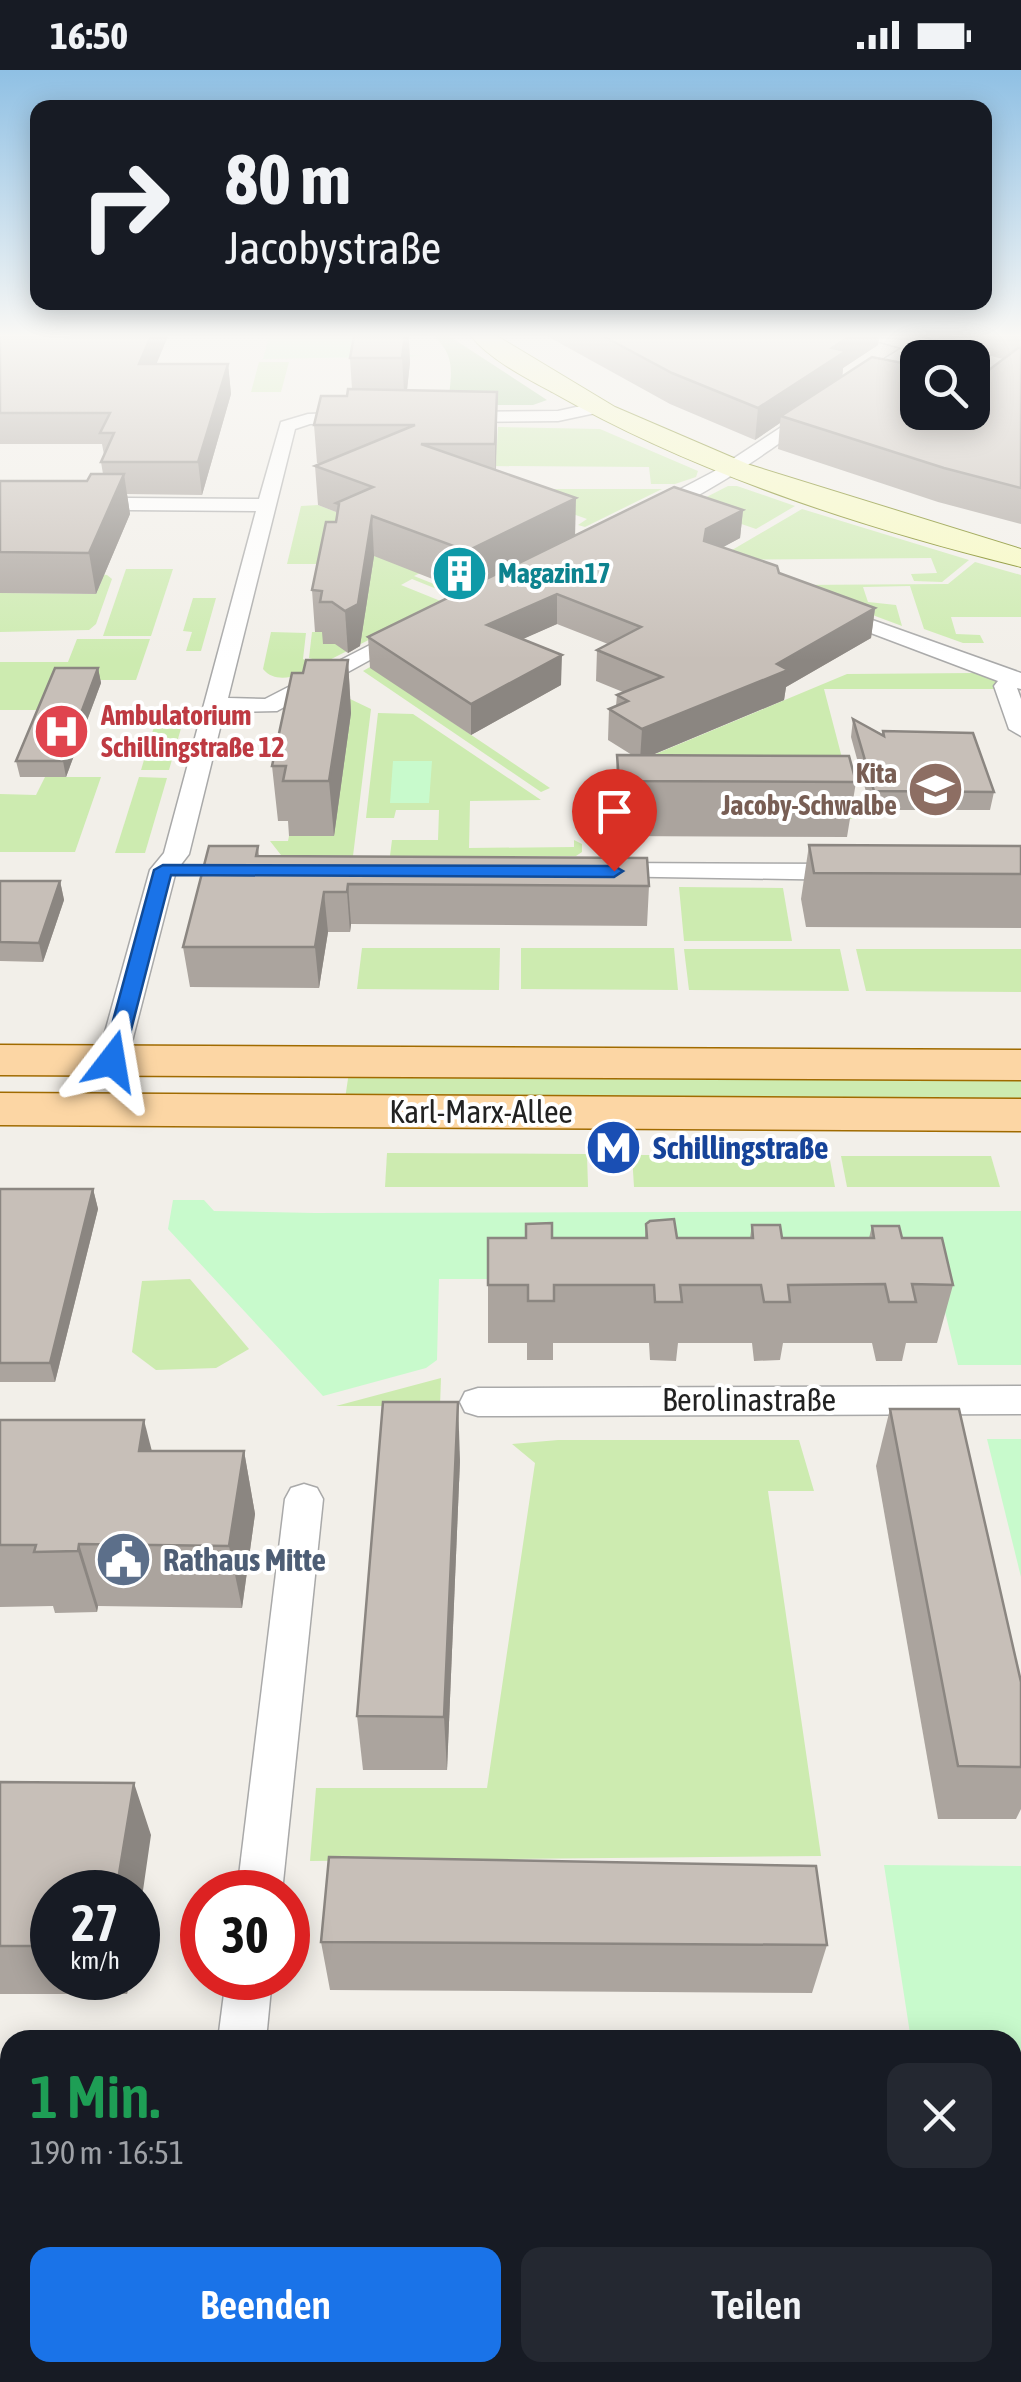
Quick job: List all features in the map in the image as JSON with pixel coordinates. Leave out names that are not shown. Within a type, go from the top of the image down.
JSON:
[{"type":"main road","points":[[694,444],[834,502],[1021,558]]},
{"type":"main road","points":[[706,444],[740,461],[1021,542]]},
{"type":"main road","name":"Karl-Marx-Allee","points":[[0,1060],[1021,1065]]},
{"type":"main road","name":"Karl-Marx-Allee","points":[[0,1109],[1021,1115]]},
{"type":"street","points":[[112,1061],[163,870],[176,854],[282,444]]},
{"type":"street","points":[[626,522],[766,444]]},
{"type":"street","points":[[0,503],[266,504]]},
{"type":"street","points":[[820,608],[1017,680]]},
{"type":"street","points":[[216,705],[269,706],[430,622]]},
{"type":"street","points":[[1017,680],[1004,686],[1021,728]]},
{"type":"street","points":[[163,870],[199,870]]},
{"type":"street","points":[[572,871],[866,872]]},
{"type":"street","name":"Berolinastraße","points":[[478,1402],[1021,1400]]},
{"type":"street","points":[[262,1870],[304,1499]]},
{"type":"street","points":[[243,2030],[247,2000]]},
{"type":"green space","points":[[635,444],[698,471],[696,477],[675,484],[651,484],[649,467],[489,466],[445,445]]},
{"type":"green space","points":[[728,486],[795,506],[756,529],[689,506]]},
{"type":"green space","points":[[554,489],[662,489],[585,527],[578,525],[587,519],[539,502],[554,496]]},
{"type":"green space","points":[[318,505],[393,534],[319,564],[287,564],[301,506]]},
{"type":"green space","points":[[802,509],[969,560],[942,582],[914,581],[911,574],[937,573],[931,558],[715,560]]},
{"type":"green space","points":[[330,542],[453,557],[414,576],[459,594],[454,596],[412,579],[401,585],[443,602],[300,675],[271,675],[263,669],[271,632],[306,633],[303,659],[323,662],[309,658],[312,632],[325,632]]},
{"type":"green space","points":[[975,562],[1021,575],[1021,617],[951,617],[956,634],[980,635],[984,643],[963,643],[924,629],[910,586],[863,587],[868,602],[896,605],[902,626],[792,585],[948,584]]},
{"type":"green space","points":[[126,569],[173,569],[151,636],[103,636]]},
{"type":"green space","points":[[87,573],[112,579],[96,624],[89,630],[0,632],[0,593],[96,594],[102,580],[85,580]]},
{"type":"green space","points":[[193,598],[216,598],[201,651],[186,651],[192,632],[183,631]]},
{"type":"green space","points":[[77,639],[150,639],[136,680],[62,680],[51,710],[0,710],[0,662],[68,662]]},
{"type":"green space","points":[[370,667],[550,788],[541,792],[363,671]]},
{"type":"green space","points":[[975,673],[996,681],[1000,689],[824,689],[858,819],[843,819],[627,766],[847,674]]},
{"type":"green space","points":[[327,688],[371,709],[353,856],[281,855],[270,841],[288,841],[289,836],[334,835]]},
{"type":"green space","points":[[159,710],[186,711],[169,770],[141,770]]},
{"type":"green space","points":[[378,713],[413,714],[541,800],[470,801],[469,848],[574,847],[574,840],[582,844],[582,852],[576,856],[390,856],[392,840],[438,840],[439,810],[396,810],[394,818],[366,818]]},
{"type":"green space","points":[[393,761],[432,761],[429,803],[390,803]]},
{"type":"green space","points":[[45,777],[101,777],[75,852],[0,852],[0,794],[36,795]]},
{"type":"green space","points":[[139,777],[167,778],[145,853],[115,853]]},
{"type":"green space","points":[[679,887],[783,888],[792,941],[684,941]]},
{"type":"green space","points":[[362,948],[500,948],[499,990],[357,989]]},
{"type":"green space","points":[[521,948],[674,948],[678,990],[521,989]]},
{"type":"green space","points":[[684,949],[840,949],[849,991],[689,990]]},
{"type":"green space","points":[[856,949],[1021,949],[1021,992],[866,991]]},
{"type":"green space","points":[[349,1072],[1021,1077],[1021,1103],[345,1099]]},
{"type":"green space","points":[[387,1153],[587,1154],[588,1187],[385,1187]]},
{"type":"green space","points":[[632,1155],[829,1155],[835,1187],[634,1187]]},
{"type":"green space","points":[[841,1156],[991,1156],[1000,1187],[847,1187]]},
{"type":"green space","points":[[173,1200],[204,1200],[214,1211],[314,1213],[1021,1211],[1021,1365],[958,1365],[937,1279],[439,1279],[437,1360],[426,1368],[323,1396],[168,1229]]},
{"type":"green space","points":[[190,1279],[249,1349],[216,1368],[156,1370],[132,1352],[142,1281]]},
{"type":"green space","points":[[441,1378],[440,1406],[336,1406]]},
{"type":"green space","points":[[987,1439],[1021,1439],[1021,1577]]},
{"type":"green space","points":[[558,1440],[799,1440],[814,1491],[768,1491],[821,1856],[310,1861],[316,1788],[487,1788],[535,1463],[512,1444]]},
{"type":"green space","points":[[884,1865],[1021,1866],[1021,2030],[909,2030]]},
{"type":"building","points":[[109,444],[204,444],[198,462],[101,462]]},
{"type":"building","points":[[369,444],[495,444],[421,444],[576,498],[467,551],[372,516],[358,604],[345,611],[332,602],[320,602],[322,591],[312,590],[326,522],[336,522],[336,503],[373,487],[315,466]]},
{"type":"building","points":[[868,444],[1021,444],[1021,488],[944,468]]},
{"type":"building","points":[[91,474],[124,474],[89,553],[0,552],[0,481],[87,481]]},
{"type":"building","points":[[674,487],[743,510],[706,529],[704,541],[777,566],[779,573],[875,608],[777,664],[788,670],[642,729],[609,709],[628,701],[617,695],[662,677],[597,650],[641,627],[557,594],[487,625],[562,655],[471,704],[368,637]]},
{"type":"building","points":[[306,660],[348,660],[329,781],[283,781],[286,766],[272,766],[292,673],[303,673]]},
{"type":"building","points":[[55,668],[98,668],[63,761],[16,761]]},
{"type":"building","points":[[853,719],[884,736],[883,731],[973,733],[994,792],[874,791]]},
{"type":"building","points":[[617,755],[849,756],[856,782],[619,781]]},
{"type":"building","points":[[809,845],[1021,846],[1021,874],[814,873]]},
{"type":"building","points":[[209,846],[258,846],[256,856],[647,858],[649,886],[348,884],[347,892],[324,892],[315,947],[183,947]]},
{"type":"building","points":[[0,881],[60,881],[39,943],[0,942]]},
{"type":"building","points":[[0,1189],[93,1189],[50,1363],[0,1363]]},
{"type":"building","points":[[674,1219],[677,1238],[753,1238],[752,1225],[780,1225],[782,1238],[874,1238],[872,1226],[899,1226],[902,1238],[942,1238],[953,1285],[912,1284],[916,1302],[889,1302],[885,1284],[788,1285],[790,1302],[764,1302],[761,1285],[680,1285],[682,1302],[655,1302],[654,1285],[554,1285],[554,1301],[528,1301],[528,1285],[488,1285],[488,1238],[526,1238],[526,1224],[552,1223],[552,1238],[647,1238],[646,1224],[650,1221]]},
{"type":"building","points":[[383,1402],[458,1402],[444,1717],[357,1716]]},
{"type":"building","points":[[890,1409],[959,1409],[1021,1682],[1021,1767],[958,1766]]},
{"type":"building","points":[[0,1420],[144,1420],[139,1451],[244,1451],[229,1546],[79,1544],[78,1551],[34,1552],[36,1545],[0,1545]]},
{"type":"building","points":[[0,1782],[134,1783],[120,1870],[30,1870],[30,1946],[0,1946]]},
{"type":"building","points":[[329,1857],[816,1866],[827,1945],[321,1942]]},
{"type":"place","name":"Magazin17","points":[[459,573]]},
{"type":"place","name":"Ambulatorium Schillingstraße 12","points":[[62,731]]},
{"type":"place","name":"Kita Jacoby-Schwalbe","points":[[936,789]]},
{"type":"place","name":"Schillingstraße","points":[[614,1148]]},
{"type":"place","name":"Rathaus Mitte","points":[[124,1560]]},
{"type":"route","points":[[112,1061],[163,870],[614,871]]}]
